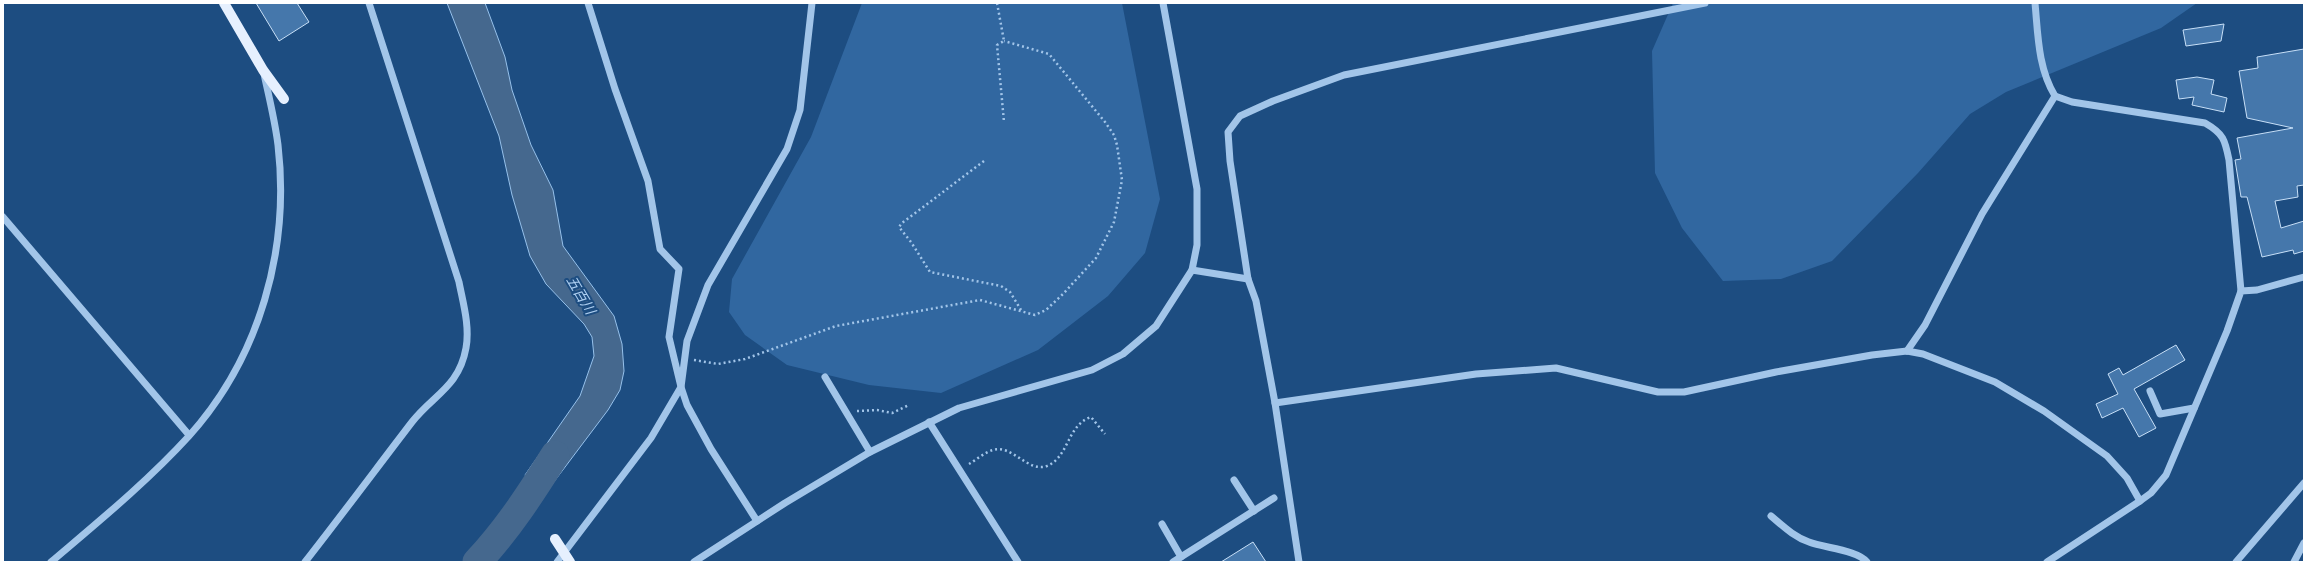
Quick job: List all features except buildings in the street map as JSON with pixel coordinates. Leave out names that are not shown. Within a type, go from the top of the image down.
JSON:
[{"type":"main road","points":[[224,3],[263,70],[284,99]]},
{"type":"main road","points":[[555,539],[567,558]]},
{"type":"street","points":[[305,562],[376,472],[413,421],[454,381],[466,348],[467,325],[459,282],[369,3]]},
{"type":"street","points":[[588,3],[615,89],[648,181],[660,249],[679,269],[669,337],[681,387],[687,405],[711,449],[757,521]]},
{"type":"street","points":[[557,562],[567,558],[651,438],[681,387],[687,341],[708,285],[787,149],[800,110],[812,3]]},
{"type":"street","points":[[694,562],[757,521],[870,452],[959,408],[1092,370],[1122,354],[1156,326],[1192,270],[1197,245],[1197,188],[1163,3]]},
{"type":"street","points":[[1299,562],[1275,403],[1256,301],[1248,279],[1230,161],[1228,132],[1240,116],[1272,101],[1344,75],[1705,3]]},
{"type":"street","points":[[2035,3],[2041,59],[2046,81],[2055,96],[2072,102],[2205,123],[2217,129],[2225,139],[2229,160],[2241,291],[2227,331],[2166,475],[2151,493],[2047,562]]},
{"type":"street","points":[[51,562],[155,472],[189,435],[210,409],[238,366],[264,303],[274,268],[280,221],[280,180],[275,130],[263,70]]},
{"type":"street","points":[[1907,351],[1925,325],[1982,214],[2055,96]]},
{"type":"street","points":[[3,217],[189,435]]},
{"type":"street","points":[[1192,270],[1248,279]]},
{"type":"street","points":[[2241,291],[2257,290],[2304,277]]},
{"type":"street","points":[[1275,403],[1476,374],[1556,368],[1658,392],[1684,392],[1776,372],[1872,355],[1907,351],[1923,354],[1995,382],[2044,411],[2107,456],[2127,478],[2140,501]]},
{"type":"street","points":[[825,378],[870,452]]},
{"type":"street","points":[[2150,391],[2160,414],[2194,408]]},
{"type":"street","points":[[929,422],[1018,562]]},
{"type":"street","points":[[1234,480],[1254,511]]},
{"type":"street","points":[[2236,562],[2304,483]]},
{"type":"street","points":[[1173,562],[1274,498]]},
{"type":"street","points":[[1771,516],[1794,536],[1809,542],[1855,554],[1867,562]]},
{"type":"street","points":[[1162,524],[1181,557]]},
{"type":"street","points":[[2294,562],[2304,543]]},
{"type":"path","points":[[998,3],[1004,41]]},
{"type":"path","points":[[684,358],[718,364],[745,359],[777,346],[836,326],[980,300],[1035,314],[1046,310],[1063,294],[1096,258],[1114,222],[1122,180],[1117,145],[1114,135],[1049,54],[1004,41]]},
{"type":"path","points":[[1004,41],[997,46],[1004,122]]},
{"type":"path","points":[[984,161],[902,222],[899,228],[911,242],[930,272],[1001,286],[1010,292],[1021,311]]},
{"type":"path","points":[[847,414],[868,409],[892,413],[909,405]]},
{"type":"path","points":[[959,470],[993,450],[1002,450],[1034,466],[1040,467],[1048,465],[1058,457],[1077,426],[1091,417],[1106,434]]},
{"type":"shaded area","points":[[862,3],[1122,3],[1160,199],[1145,253],[1108,296],[1038,350],[941,393],[869,385],[787,365],[745,335],[729,312],[732,279],[811,137]]},
{"type":"shaded area","points":[[1673,3],[2197,3],[2161,28],[2006,92],[1970,114],[1918,173],[1832,261],[1781,279],[1723,281],[1682,228],[1655,173],[1652,51]]},
{"type":"water","points":[[447,3],[485,3],[505,57],[512,90],[531,145],[553,190],[563,246],[614,316],[622,344],[624,371],[620,390],[608,410],[541,499],[525,475],[580,396],[594,356],[592,337],[584,324],[546,284],[530,256],[512,195],[499,136]]},
{"type":"waterway","name":"五百川","points":[[477,562],[509,524],[555,455]]}]
